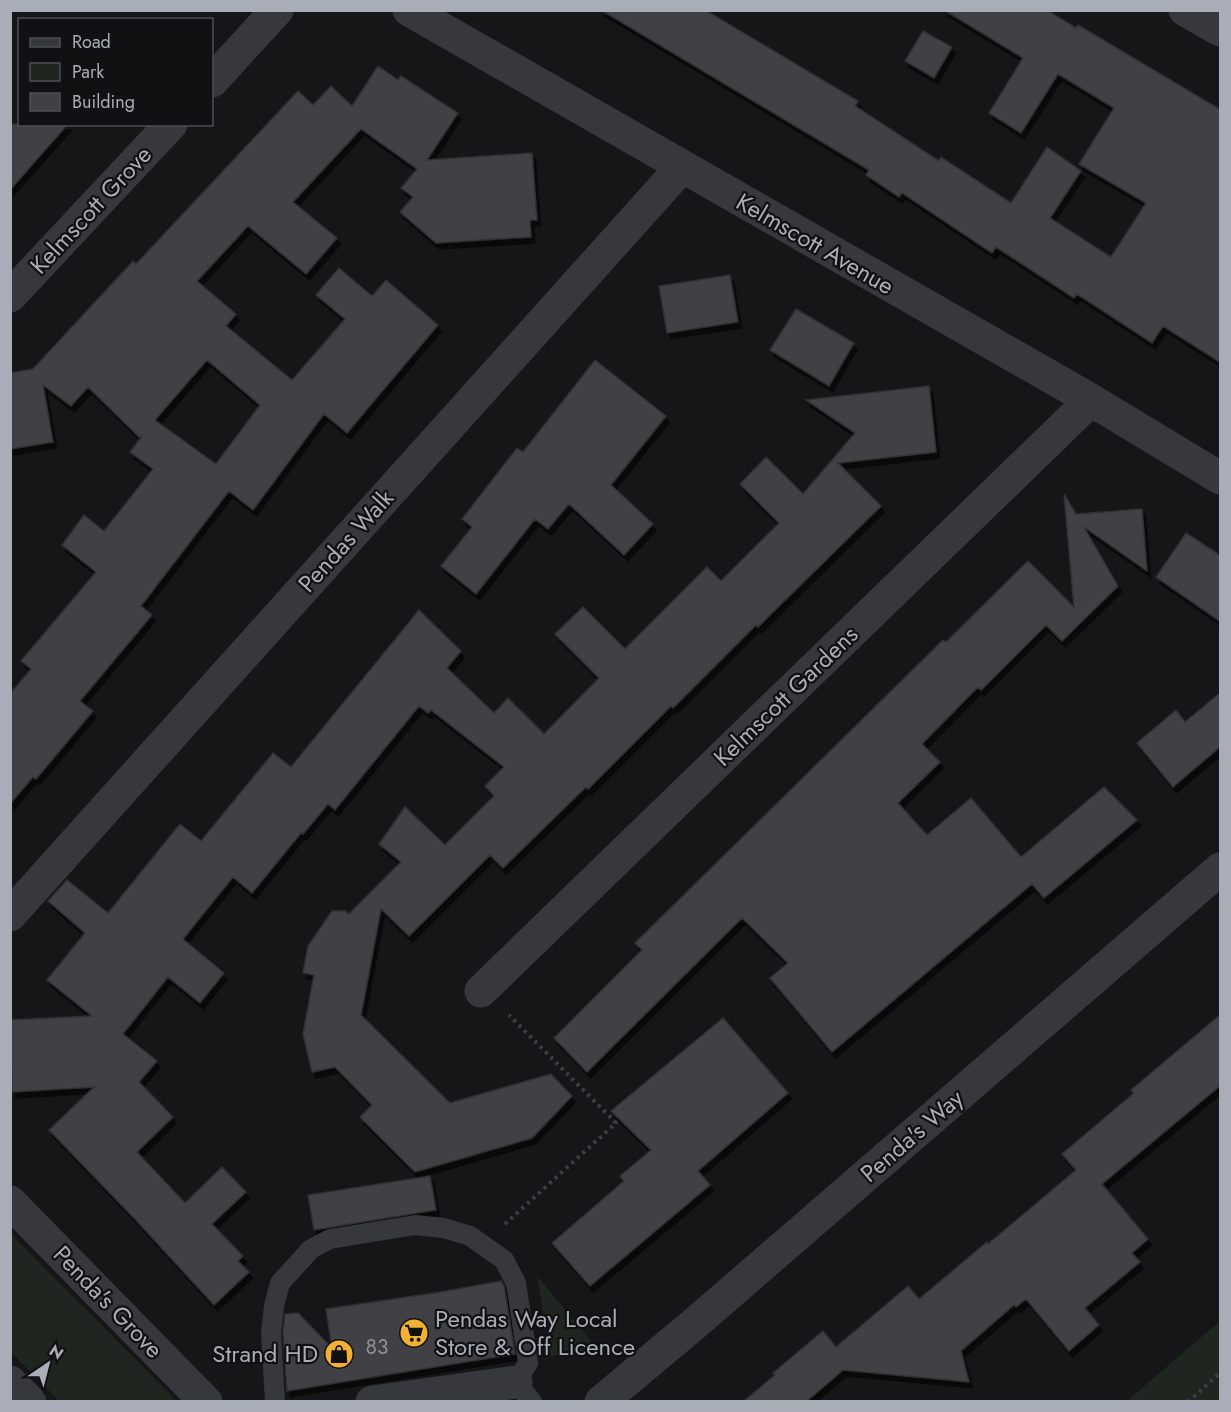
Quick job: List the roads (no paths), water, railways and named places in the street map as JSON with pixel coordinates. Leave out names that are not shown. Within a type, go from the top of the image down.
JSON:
[{"type":"street","points":[[213,80],[277,10]]},
{"type":"street","name":"Kelmscott Avenue","points":[[409,10],[681,168],[1091,400],[1221,478]]},
{"type":"street","points":[[1185,10],[1221,30]]},
{"type":"street","name":"Kelmscott Grove","points":[[10,296],[169,126]]},
{"type":"street","name":"Pendas Walk","points":[[10,915],[681,168]]},
{"type":"street","name":"Kelmscott Gardens","points":[[481,991],[1091,400]]},
{"type":"street","name":"Penda's Way","points":[[601,1401],[693,1325],[1221,869]]},
{"type":"street","name":"Penda's Grove","points":[[10,1202],[206,1401]]},
{"type":"street","points":[[10,1382],[30,1401]]},
{"type":"street","points":[[372,1401],[524,1392]]},
{"type":"lane","points":[[275,1401],[272,1333],[274,1306],[280,1283],[311,1250],[330,1239],[415,1225],[444,1228],[470,1236],[486,1245],[504,1260],[516,1283],[528,1363],[524,1392]]},
{"type":"place","name":"Pendas Way Local Store & Off Licence","points":[[414,1333]]},
{"type":"place","name":"Strand HD","points":[[339,1354]]}]
